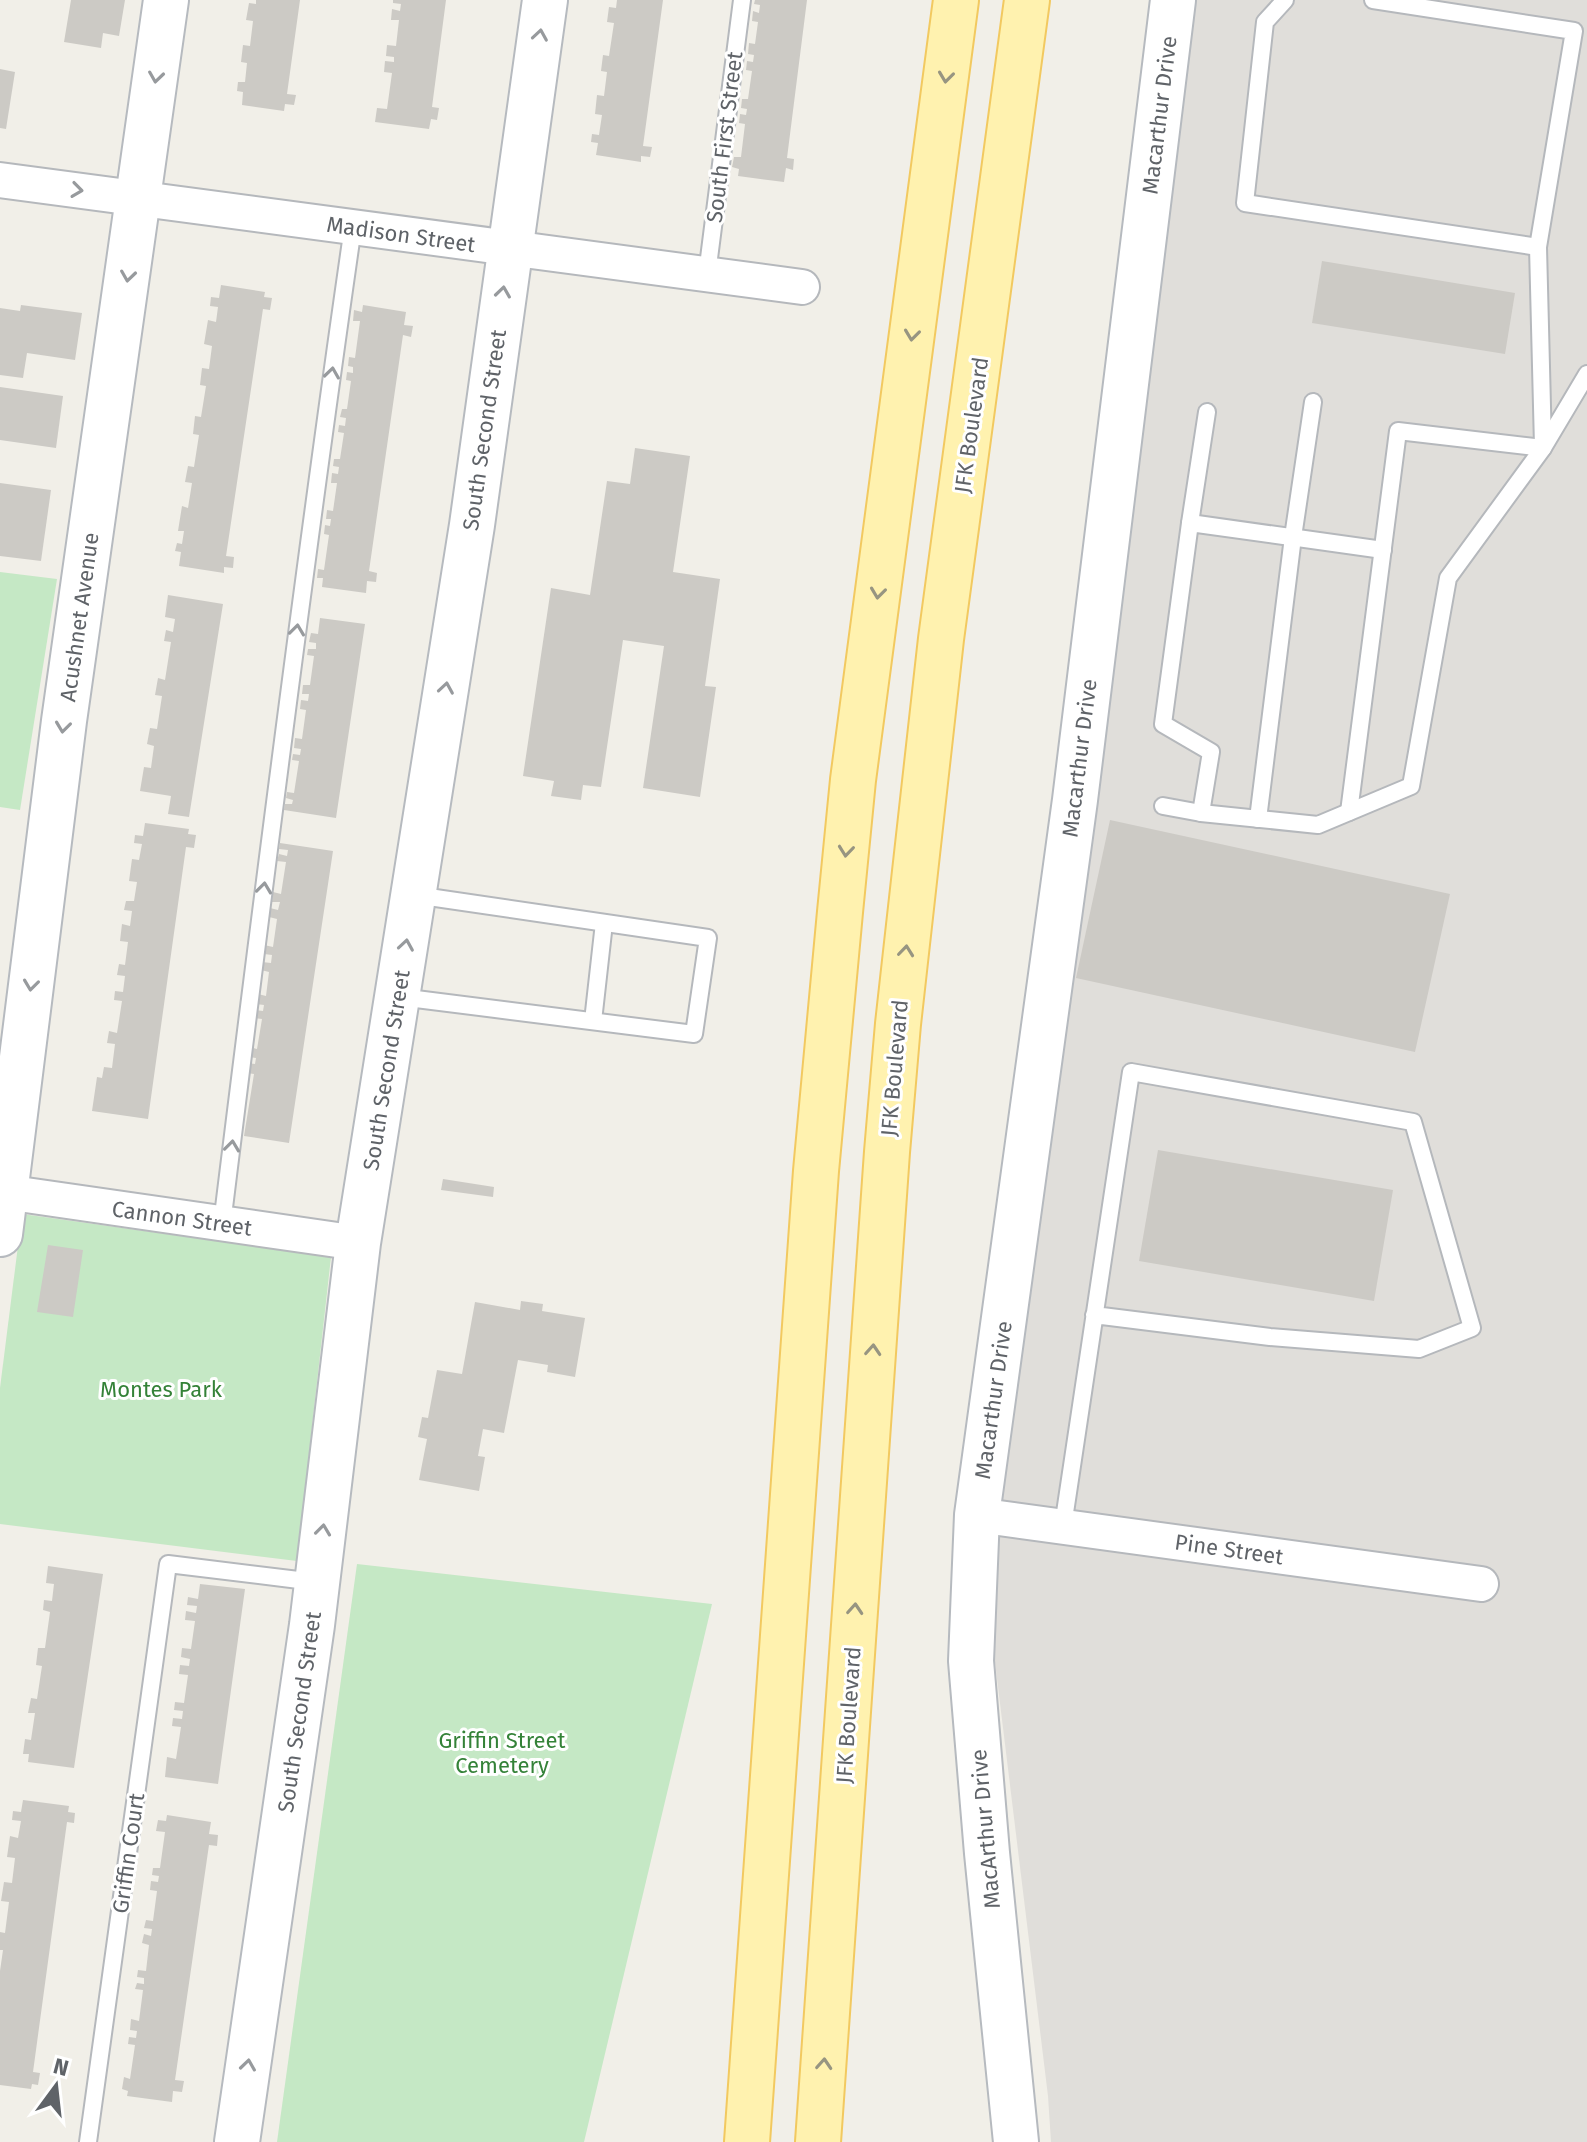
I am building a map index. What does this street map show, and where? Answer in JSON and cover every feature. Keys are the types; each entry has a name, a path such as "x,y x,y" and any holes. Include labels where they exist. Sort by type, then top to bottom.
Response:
{"main road":[{"path":"747,2142 813,1203 841,897 853,780 956,0"},
{"name":"JFK Boulevard","path":"818,2142 898,1024 941,639 1027,0"}],"street":[{"name":"Acushnet Avenue","path":"2,1213 64,721 166,0"},
{"name":"South Second Street","path":"237,2142 312,1625 358,1243 472,525 545,0"},
{"name":"Macarthur Drive","path":"977,1515 1075,800 1173,0"},
{"name":"Madison Street","path":"0,180 802,287"},
{"name":"Cannon Street","path":"2,1213 222,1224 358,1243"},
{"name":"Pine Street","path":"977,1515 1481,1584"},
{"name":"MacArthur Drive","path":"977,1515 971,1661 1016,2142"}],"lane":[{"name":"South First Street","path":"707,274 742,0"},
{"path":"1285,0 1265,22 1245,203 1538,247"},
{"path":"1373,0 1574,31 1538,247 1543,448"},
{"path":"222,1224 319,464 353,227"},
{"path":"1163,806 1318,825 1411,786 1448,578 1543,448 1587,374"},
{"path":"1258,819 1313,402"},
{"path":"1201,813 1211,752 1163,724 1207,412"},
{"path":"1349,812 1398,431 1543,448"},
{"path":"1190,523 1383,550"},
{"path":"397,997 694,1034 708,938 414,895"},
{"path":"593,1021 604,923"},
{"path":"1063,1526 1094,1315 1131,1072 1413,1122 1472,1328 1419,1349 1270,1337 1094,1315"},
{"name":"Griffin Court","path":"88,2142 168,1564 316,1582"}],"shaded area":[{"path":"1173,0 1587,0 1587,2142 1051,2142 1048,2096 977,1515"}],"green space":[{"path":"0,572 57,579 20,810 0,807"},
{"name":"Montes Park","path":"22,1214 331,1257 297,1561 0,1524 0,1388"},
{"name":"Griffin Street Cemetery","path":"357,1564 712,1604 584,2142 277,2142"}],"building":[{"path":"71,0 125,0 119,36 103,33 101,48 64,42"},
{"path":"256,0 300,0 287,94 296,95 294,105 285,104 284,111 242,105 243,92 237,91 238,82 245,82 247,63 241,62 243,45 250,46 253,21 246,20 249,3 256,4"},
{"path":"393,0 446,0 432,107 439,108 437,120 431,119 429,129 375,122 377,108 387,109 392,73 384,72 385,61 394,62 394,57 386,56 387,45 396,46 399,20 391,20 392,9 400,11 401,4 393,3"},
{"path":"617,0 663,0 643,146 652,147 650,157 641,156 641,162 596,155 598,143 591,142 592,134 599,135 602,115 595,114 597,95 604,96 607,72 601,71 603,55 609,56 614,23 607,22 609,7 616,8"},
{"path":"755,0 807,0 787,158 794,159 793,170 786,168 784,182 738,176 739,169 732,167 734,157 741,157 745,124 739,123 740,114 746,115 747,109 741,108 742,99 748,99 752,71 746,70 747,61 753,62 754,55 748,54 749,43 755,44 758,22 752,21 753,11 759,13 760,5 754,4"},
{"path":"0,69 15,72 6,129 0,128"},
{"path":"1322,261 1515,293 1505,354 1312,323"},
{"path":"221,285 265,292 264,297 272,298 270,310 263,309 226,556 234,557 233,568 224,567 224,573 179,566 181,552 175,551 177,543 182,544 184,531 178,531 182,506 188,508 192,483 185,482 188,466 194,467 199,435 193,434 195,416 201,417 206,386 200,385 202,368 209,369 212,346 204,344 208,320 216,322 218,307 210,306 211,297 219,298"},
{"path":"21,305 82,313 75,360 27,353 23,378 0,375 0,308 20,311"},
{"path":"363,305 406,312 404,325 413,326 411,337 403,335 369,571 377,573 376,582 367,581 366,593 322,587 323,578 317,578 318,569 324,570 329,535 324,534 325,525 330,526 331,519 326,519 327,510 333,511 337,483 331,483 332,473 338,474 339,467 333,466 334,459 340,459 344,433 338,432 339,425 345,426 346,418 340,417 342,409 347,409 351,381 346,380 347,372 353,373 353,367 348,366 349,357 355,358 360,321 353,321 354,310 362,312"},
{"path":"0,387 63,396 56,448 0,440"},
{"path":"635,448 690,456 673,572 720,579 705,686 716,687 700,797 643,788 664,646 623,640 601,787 583,785 581,800 551,796 554,781 523,776 551,588 590,595 607,481 630,484"},
{"path":"0,483 51,490 41,561 0,556"},
{"path":"168,595 223,604 189,817 168,814 171,796 140,791 144,767 151,768 154,746 147,744 150,728 157,729 162,696 155,695 158,678 165,680 171,642 164,641 166,630 173,632 175,619 165,617"},
{"path":"320,618 365,624 336,818 284,810 285,804 292,804 293,800 286,798 287,792 294,793 299,761 292,760 293,754 300,755 301,749 294,748 295,738 302,739 306,710 300,709 301,700 308,701 309,694 302,694 303,685 310,685 314,656 307,655 308,649 316,649 316,643 309,642 311,633 318,634"},
{"path":"1110,820 1450,894 1415,1052 1076,978"},
{"path":"145,823 189,829 188,834 196,835 194,848 186,847 148,1119 92,1111 97,1077 102,1078 104,1067 112,1068 115,1044 107,1043 109,1031 117,1033 122,1001 114,1000 115,991 123,992 125,976 117,975 119,964 125,965 128,942 120,941 122,924 130,926 132,911 124,910 126,901 134,901 137,882 129,881 132,859 139,860 142,844 134,843 135,835 143,836"},
{"path":"280,843 333,851 289,1143 244,1136 254,1074 247,1073 248,1063 255,1064 256,1058 249,1057 250,1047 257,1049 262,1019 254,1018 255,1010 263,1011 264,1005 256,1004 258,994 266,996 269,972 261,970 262,962 271,963 272,955 264,954 264,945 273,947 277,919 269,917 270,908 278,910 280,902 272,902 273,892 281,894 286,862 277,861 279,854 287,856 288,850 279,849"},
{"path":"1158,1150 1393,1190 1374,1301 1139,1261"},
{"path":"443,1179 494,1187 493,1197 441,1190"},
{"path":"48,1245 83,1250 73,1317 37,1312"},
{"path":"521,1301 543,1304 542,1311 585,1318 575,1377 547,1372 548,1365 518,1360 504,1433 483,1429 478,1456 485,1457 479,1491 419,1480 427,1439 418,1437 422,1417 428,1418 437,1370 462,1374 475,1302 520,1310"},
{"path":"48,1566 103,1574 74,1768 28,1762 29,1754 23,1754 25,1739 31,1740 35,1713 28,1713 31,1698 37,1699 42,1666 36,1665 38,1648 45,1648 50,1612 43,1610 44,1600 52,1601 54,1584 46,1583"},
{"path":"200,1584 245,1589 218,1784 165,1777 167,1757 176,1759 181,1727 172,1726 173,1718 182,1719 183,1711 174,1710 175,1702 184,1703 188,1675 179,1674 180,1665 189,1666 190,1659 181,1657 182,1648 191,1649 195,1621 185,1620 186,1611 196,1613 197,1606 187,1605 188,1597 198,1599"},
{"path":"23,1800 69,1806 68,1812 75,1813 74,1823 67,1822 33,2072 40,2073 38,2085 32,2084 31,2089 0,2085 0,1971 3,1950 0,1950 0,1932 5,1933 9,1902 1,1901 4,1882 12,1883 15,1858 7,1857 10,1836 18,1838 21,1821 12,1820 13,1811 21,1812"},
{"path":"167,1815 211,1822 209,1834 218,1835 217,1846 209,1845 175,2080 184,2081 182,2092 173,2091 172,2102 127,2096 128,2091 122,2089 124,2077 130,2079 135,2045 128,2044 129,2037 136,2038 137,2031 130,2030 131,2019 139,2021 143,1990 135,1989 137,1983 144,1984 144,1978 137,1977 138,1970 146,1971 149,1945 142,1943 144,1934 151,1936 152,1929 144,1928 146,1920 153,1921 157,1891 150,1890 151,1881 158,1882 159,1876 152,1875 153,1868 160,1868 165,1832 156,1831 158,1820 166,1821"}]}
